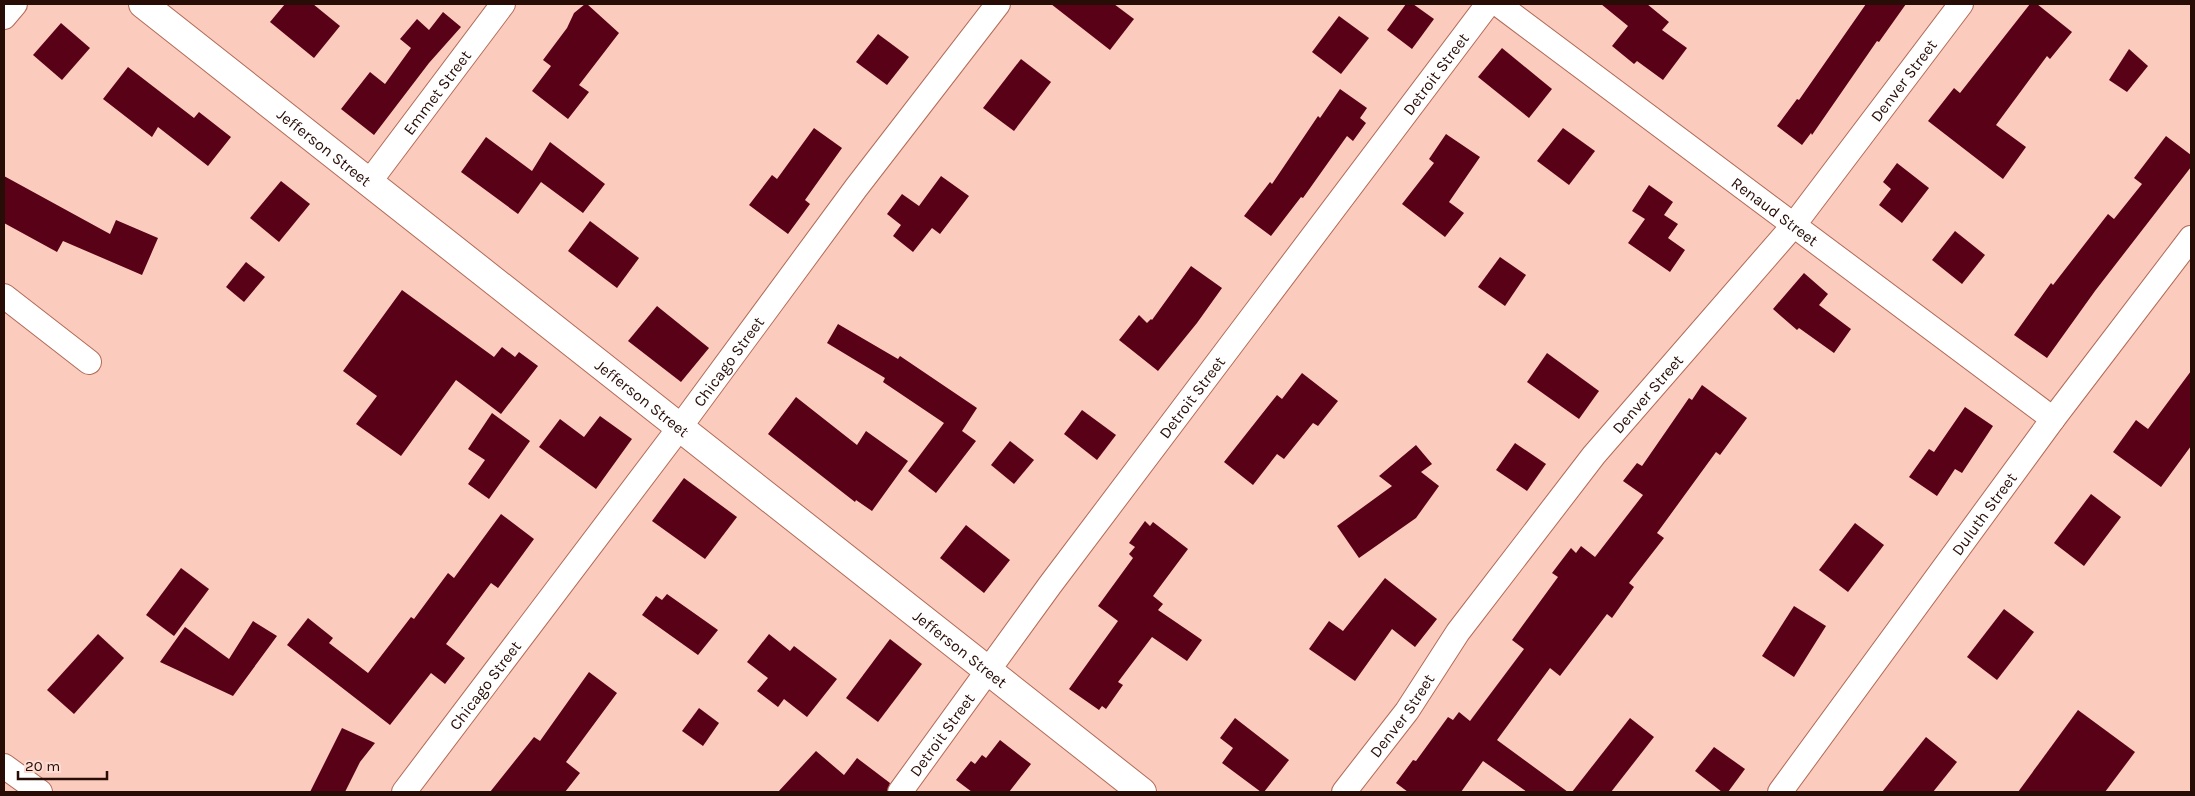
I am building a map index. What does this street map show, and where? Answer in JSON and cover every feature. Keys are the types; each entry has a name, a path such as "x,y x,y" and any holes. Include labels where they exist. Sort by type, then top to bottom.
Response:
{"street":[{"path":"4,17 14,4"},
{"name":"Jefferson Street","path":"143,4 370,181 1142,792"},
{"name":"Emmet Street","path":"370,181 503,4"},
{"name":"Chicago Street","path":"404,792 680,427 856,188 998,4"},
{"name":"Detroit Street","path":"900,792 1050,585 1488,4"},
{"name":"Renaud Street","path":"1498,4 1792,226 2053,419"},
{"name":"Denver Street","path":"1344,792 1407,711 1458,632 1594,455 1792,226 1961,4"},
{"name":"Duluth Street","path":"1780,792 2053,419 2191,238"},
{"path":"4,296 89,362"},
{"path":"4,766 40,792"}],"building":[{"path":"285,4 313,4 340,26 314,58 270,22"},
{"path":"585,4 619,33 579,85 589,92 568,119 532,91 551,66 543,60 567,28 574,13"},
{"path":"1051,4 1114,4 1134,19 1110,50"},
{"path":"1406,4 1413,4 1434,19 1412,49 1387,30"},
{"path":"1601,4 1647,4 1669,22 1662,30 1687,48 1663,80 1637,61 1634,64 1612,46 1628,26"},
{"path":"1866,4 1906,4 1879,42 1877,41 1812,135 1811,133 1802,145 1777,126 1797,99 1799,100"},
{"path":"2030,4 2037,4 2072,32 2050,59 2047,56 1996,125 2026,147 2003,179 1928,121 1954,88 1960,93"},
{"path":"443,12 461,27 429,63 374,135 341,109 370,72 385,84 411,48 400,39 417,19 429,30"},
{"path":"1339,16 1369,38 1341,74 1312,52"},
{"path":"61,23 90,48 62,80 33,55"},
{"path":"878,34 909,57 887,85 856,62"},
{"path":"1502,48 1552,89 1529,118 1478,77"},
{"path":"2129,49 2148,66 2127,92 2109,80"},
{"path":"1021,59 1051,82 1014,131 983,108"},
{"path":"128,67 194,118 199,112 231,137 208,166 158,127 152,137 103,99"},
{"path":"1340,89 1367,108 1360,118 1366,123 1353,141 1347,136 1303,198 1301,197 1271,236 1244,216 1270,182 1272,184 1318,116 1320,118"},
{"path":"814,128 842,148 805,200 810,204 788,234 749,205 772,175 777,179"},
{"path":"1563,128 1595,151 1569,185 1537,161"},
{"path":"1446,134 1480,157 1449,202 1464,213 1445,237 1402,204 1434,163 1429,159"},
{"path":"2166,136 2191,155 2191,167 2095,291 2047,358 2014,335 2051,283 2053,285 2108,214 2114,219 2142,184 2134,178"},
{"path":"486,137 532,171 550,142 605,184 583,213 541,182 518,214 461,172"},
{"path":"1897,163 1929,188 1902,223 1879,205 1891,189 1883,182"},
{"path":"4,176 110,234 116,220 158,238 142,275 63,241 57,252 4,223"},
{"path":"941,176 969,196 940,234 932,228 913,252 893,236 901,225 887,214 902,194 919,206"},
{"path":"281,181 310,204 279,242 250,218"},
{"path":"1649,185 1673,202 1664,215 1678,224 1668,238 1685,250 1670,272 1628,243 1645,219 1632,211"},
{"path":"590,221 639,258 617,288 568,251"},
{"path":"1955,231 1985,255 1962,284 1932,260"},
{"path":"1500,257 1526,275 1505,306 1478,287"},
{"path":"246,262 265,277 244,302 226,287"},
{"path":"1191,266 1222,288 1197,323 1158,371 1119,340 1139,315 1147,323 1152,320"},
{"path":"1804,273 1828,294 1819,305 1851,329 1834,353 1799,328 1797,330 1773,309"},
{"path":"402,290 494,357 502,347 515,357 519,352 538,366 501,414 456,380 401,456 356,424 377,396 343,371"},
{"path":"657,306 709,348 681,382 628,341"},
{"path":"838,324 898,359 900,356 977,408 962,431 976,441 936,493 908,471 944,423 883,382 885,378 827,343"},
{"path":"1547,353 1599,391 1579,419 1527,382"},
{"path":"2191,371 2191,446 2161,487 2113,452 2136,420 2148,429"},
{"path":"1302,373 1338,401 1318,426 1313,423 1284,459 1277,454 1253,485 1224,462 1277,395 1282,399"},
{"path":"1702,385 1747,418 1720,455 1716,452 1657,533 1664,538 1629,583 1634,587 1612,618 1607,614 1560,676 1550,668 1497,740 1568,792 1527,792 1483,761 1461,792 1408,792 1396,783 1413,760 1416,761 1448,717 1453,720 1459,712 1470,721 1524,649 1512,640 1558,577 1552,573 1571,548 1576,553 1581,546 1595,557 1643,495 1623,481 1637,463 1642,466 1689,398 1692,400"},
{"path":"796,397 857,445 866,431 908,461 872,511 856,500 855,502 768,434"},
{"path":"1965,407 1993,426 1962,473 1955,469 1937,496 1909,477 1929,449 1934,452"},
{"path":"1082,410 1116,435 1097,460 1064,434"},
{"path":"492,413 530,441 489,499 468,484 485,460 468,449"},
{"path":"600,416 632,439 596,489 539,447 560,419 584,437"},
{"path":"1010,441 1034,460 1014,484 991,465"},
{"path":"1515,443 1546,464 1527,491 1496,470"},
{"path":"1416,445 1432,464 1421,472 1439,486 1416,518 1359,558 1337,526 1392,486 1379,476"},
{"path":"684,478 737,517 705,559 652,521"},
{"path":"2091,494 2121,517 2084,566 2054,543"},
{"path":"501,514 534,539 498,588 491,583 446,644 465,658 445,684 431,673 390,725 287,645 308,618 333,638 329,643 368,673 411,617 414,619 448,573 454,578"},
{"path":"1145,521 1150,526 1153,522 1188,549 1153,596 1163,604 1158,610 1202,640 1187,661 1152,637 1118,682 1123,685 1106,709 1102,706 1099,710 1069,689 1118,621 1098,606 1133,558 1129,554 1135,547 1129,543"},
{"path":"1855,523 1884,545 1848,592 1819,570"},
{"path":"966,525 1010,560 984,593 940,558"},
{"path":"181,568 209,589 174,636 146,615"},
{"path":"1385,578 1437,619 1415,647 1392,629 1355,681 1309,649 1329,621 1343,631"},
{"path":"667,594 718,630 698,655 642,615 656,596 662,600"},
{"path":"1794,606 1826,626 1794,677 1762,656"},
{"path":"2004,609 2034,632 1997,680 1967,657"},
{"path":"253,621 277,636 233,696 160,662 185,627 229,659"},
{"path":"98,634 124,658 74,714 47,690"},
{"path":"769,634 790,651 794,646 837,679 807,717 784,699 778,707 757,691 768,678 747,662"},
{"path":"890,639 922,664 878,722 846,698"},
{"path":"589,672 617,693 566,762 580,773 565,792 490,792 534,737 540,741"},
{"path":"699,708 719,723 703,746 682,731"},
{"path":"2078,710 2135,752 2105,792 2018,792"},
{"path":"1235,718 1289,760 1264,792 1261,792 1222,763 1233,748 1220,738"},
{"path":"1630,718 1654,737 1611,792 1572,792"},
{"path":"342,728 375,743 360,762 345,792 310,792"},
{"path":"1926,737 1957,762 1933,792 1882,792"},
{"path":"1000,740 1031,764 1009,792 972,792 956,780 971,761 975,764 982,755 986,758"},
{"path":"1714,747 1745,769 1728,792 1722,792 1695,771"},
{"path":"816,751 844,775 857,758 890,783 887,792 778,792"}]}
